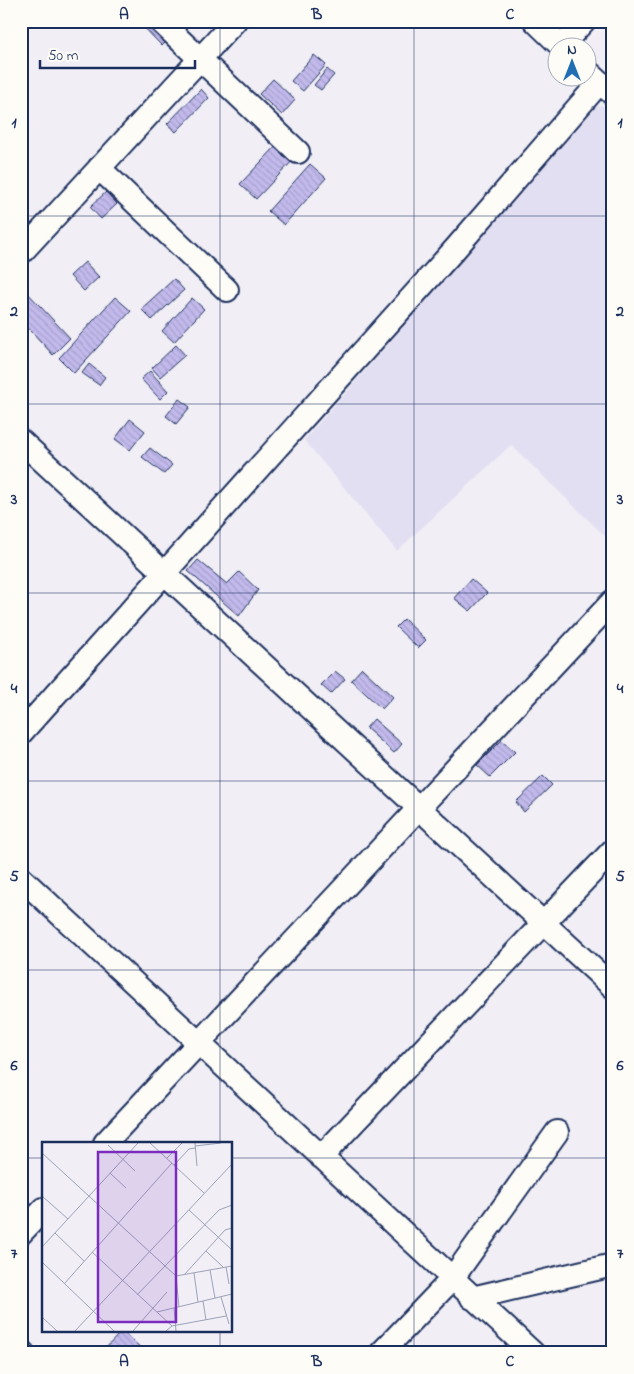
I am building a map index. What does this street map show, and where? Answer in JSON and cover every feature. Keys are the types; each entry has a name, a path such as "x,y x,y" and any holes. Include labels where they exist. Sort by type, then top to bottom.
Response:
{"street":[{"path":"160,21 298,152"},
{"path":"21,253 235,21"},
{"path":"535,21 553,38"},
{"path":"570,38 584,21"},
{"path":"21,733 455,249 600,82"},
{"path":"100,168 227,290"},
{"path":"21,441 613,987"},
{"path":"106,1142 613,601"},
{"path":"321,1157 613,850"},
{"path":"21,878 533,1353"},
{"path":"381,1353 452,1279 557,1132"},
{"path":"21,1233 42,1210"},
{"path":"472,1298 613,1265"}],"shaded area":[{"path":"613,104 613,544 511,445 397,551 304,440 597,106"}],"building":[{"path":"138,21 155,21 171,36 162,46"},
{"path":"314,55 326,65 303,91 291,81"},
{"path":"327,69 334,75 321,90 314,85"},
{"path":"273,79 295,100 282,115 259,94"},
{"path":"201,89 209,98 176,132 167,124"},
{"path":"283,139 299,154 256,199 240,184"},
{"path":"310,164 326,178 284,225 268,211"},
{"path":"106,192 117,204 101,219 90,207"},
{"path":"85,262 99,277 84,291 70,276"},
{"path":"174,279 184,290 152,320 141,309"},
{"path":"24,289 70,338 53,355 21,320 21,291"},
{"path":"115,297 131,311 74,373 59,358"},
{"path":"192,298 204,309 174,342 162,331"},
{"path":"176,345 185,355 160,377 152,368"},
{"path":"89,364 105,377 99,385 82,373"},
{"path":"150,371 168,391 160,399 141,379"},
{"path":"179,399 190,407 176,424 166,416"},
{"path":"130,419 145,431 130,450 115,439"},
{"path":"150,448 172,465 164,474 142,457"},
{"path":"198,560 227,584 239,572 258,590 239,616 188,571"},
{"path":"471,579 487,593 470,611 454,598"},
{"path":"404,619 426,640 418,648 396,627"},
{"path":"362,668 393,697 382,709 351,680"},
{"path":"335,671 345,679 331,694 321,685"},
{"path":"374,719 402,744 394,753 366,728"},
{"path":"502,740 515,752 490,777 477,765"},
{"path":"543,776 552,785 524,812 516,802"},
{"path":"121,1332 142,1349 138,1353 101,1353"}]}
